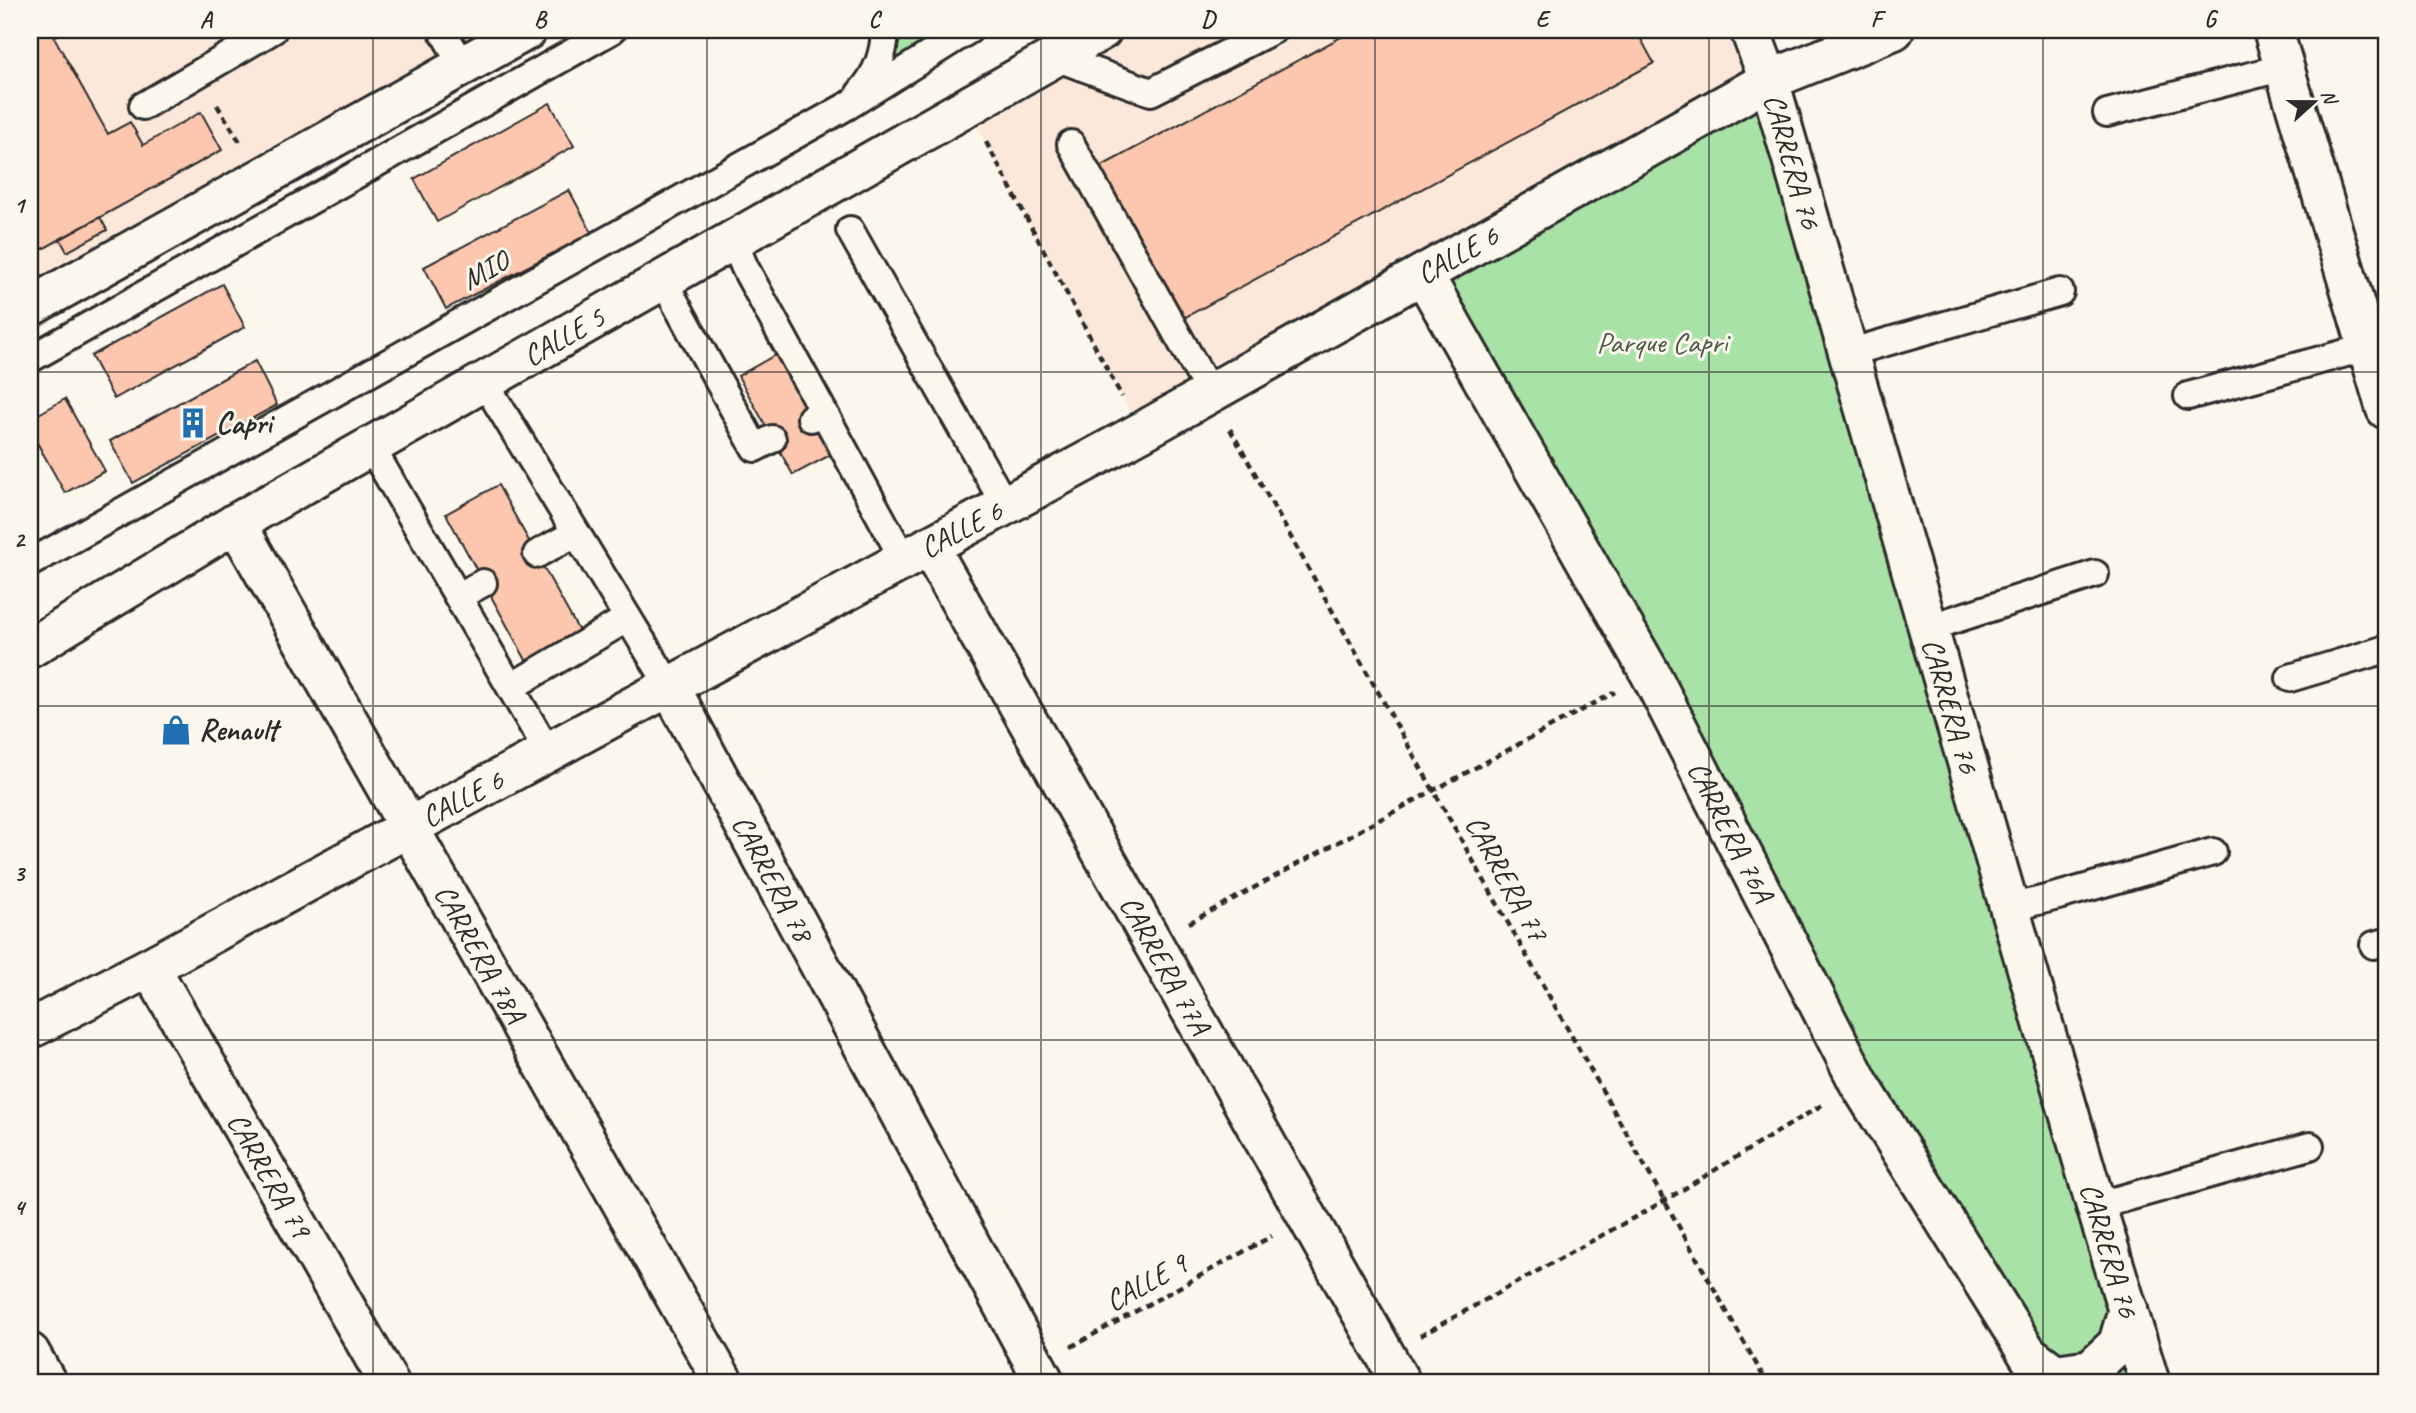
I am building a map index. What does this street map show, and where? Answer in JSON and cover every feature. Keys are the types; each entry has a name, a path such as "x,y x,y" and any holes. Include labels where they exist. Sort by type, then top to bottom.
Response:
{"street":[{"path":"30,307 527,30"},
{"name":"CALLE 5","path":"30,648 236,523 1102,30"},
{"name":"CARRERA 76","path":"1750,30 1769,80 2096,1206 2150,1383"},
{"name":"CALLE 6","path":"30,1029 150,967 1140,432 1769,80 1894,30"},
{"path":"2273,30 2386,409"},
{"name":"CARRERA 76A","path":"1423,274 1650,673 1859,1083 2037,1369"},
{"name":"CARRERA 78A","path":"236,523 724,1383"},
{"name":"CARRERA 77A","path":"916,553 1151,943 1393,1370"},
{"name":"CARRERA 78","path":"670,687 1041,1375"},
{"name":"CARRERA 79","path":"150,967 389,1383"},
{"path":"2037,1369 2054,1374 2091,1368 2118,1344 2128,1309"},
{"path":"30,1353 47,1383"}],"lane":[{"path":"143,106 272,30"},
{"path":"442,30 463,66"},
{"path":"30,359 612,30"},
{"path":"849,105 871,80 884,50 884,30"},
{"name":"MIO","path":"30,562 849,105 969,30"},
{"path":"1055,57 1151,92 1273,30"},
{"path":"2107,113 2284,67"},
{"path":"1071,144 1210,393"},
{"path":"850,230 1005,505"},
{"path":"733,240 817,414 916,553"},
{"path":"663,281 755,448 772,439"},
{"path":"1848,353 2060,292"},
{"path":"2188,396 2368,347"},
{"name":"CARRERA 78","path":"485,383 670,687"},
{"path":"371,447 548,752"},
{"path":"537,554 576,533"},
{"path":"1928,628 2095,574"},
{"path":"459,597 484,583"},
{"path":"511,687 628,618"},
{"path":"2291,678 2386,649"},
{"path":"2009,908 2213,852"},
{"path":"2096,1206 2310,1146"}],"path":[{"path":"198,74 242,146"},
{"path":"967,108 1140,432"},
{"name":"CARRERA 77","path":"1210,393 1767,1383"},
{"path":"30,458 42,452"},
{"path":"1151,943 1650,673"},
{"path":"1393,1370 1859,1083"},
{"name":"CALLE 9","path":"1041,1375 1307,1217"}],"shaded area":[{"path":"30,30 527,30 30,307"},
{"path":"1102,30 1750,30 1769,80 1141,432 967,108"}],"green space":[{"path":"885,30 969,30 871,80"},
{"name":"Parque Capri","path":"1769,80 2150,1383 2046,1383 1423,274"}],"building":[{"path":"30,30 66,30 54,37 108,134 130,122 143,145 201,112 222,150 30,256"},
{"path":"1354,30 1636,30 1654,63 1182,319 1100,167"},
{"path":"550,103 574,146 437,222 414,179"},
{"path":"569,190 592,233 446,309 424,267"},
{"path":"100,217 107,230 67,252 60,239"},
{"name":"Capri","path":"222,284 245,327 114,399 91,356"},
{"path":"777,354 832,454 793,475 738,376"},
{"name":"Capri","path":"255,361 277,405 133,483 110,441"},
{"path":"65,399 105,471 65,493 30,430 30,419"},
{"path":"498,485 580,633 527,662 446,514"}],"place":[{"name":"Capri","path":"193,423"},
{"name":"Renault","path":"176,730"}]}
